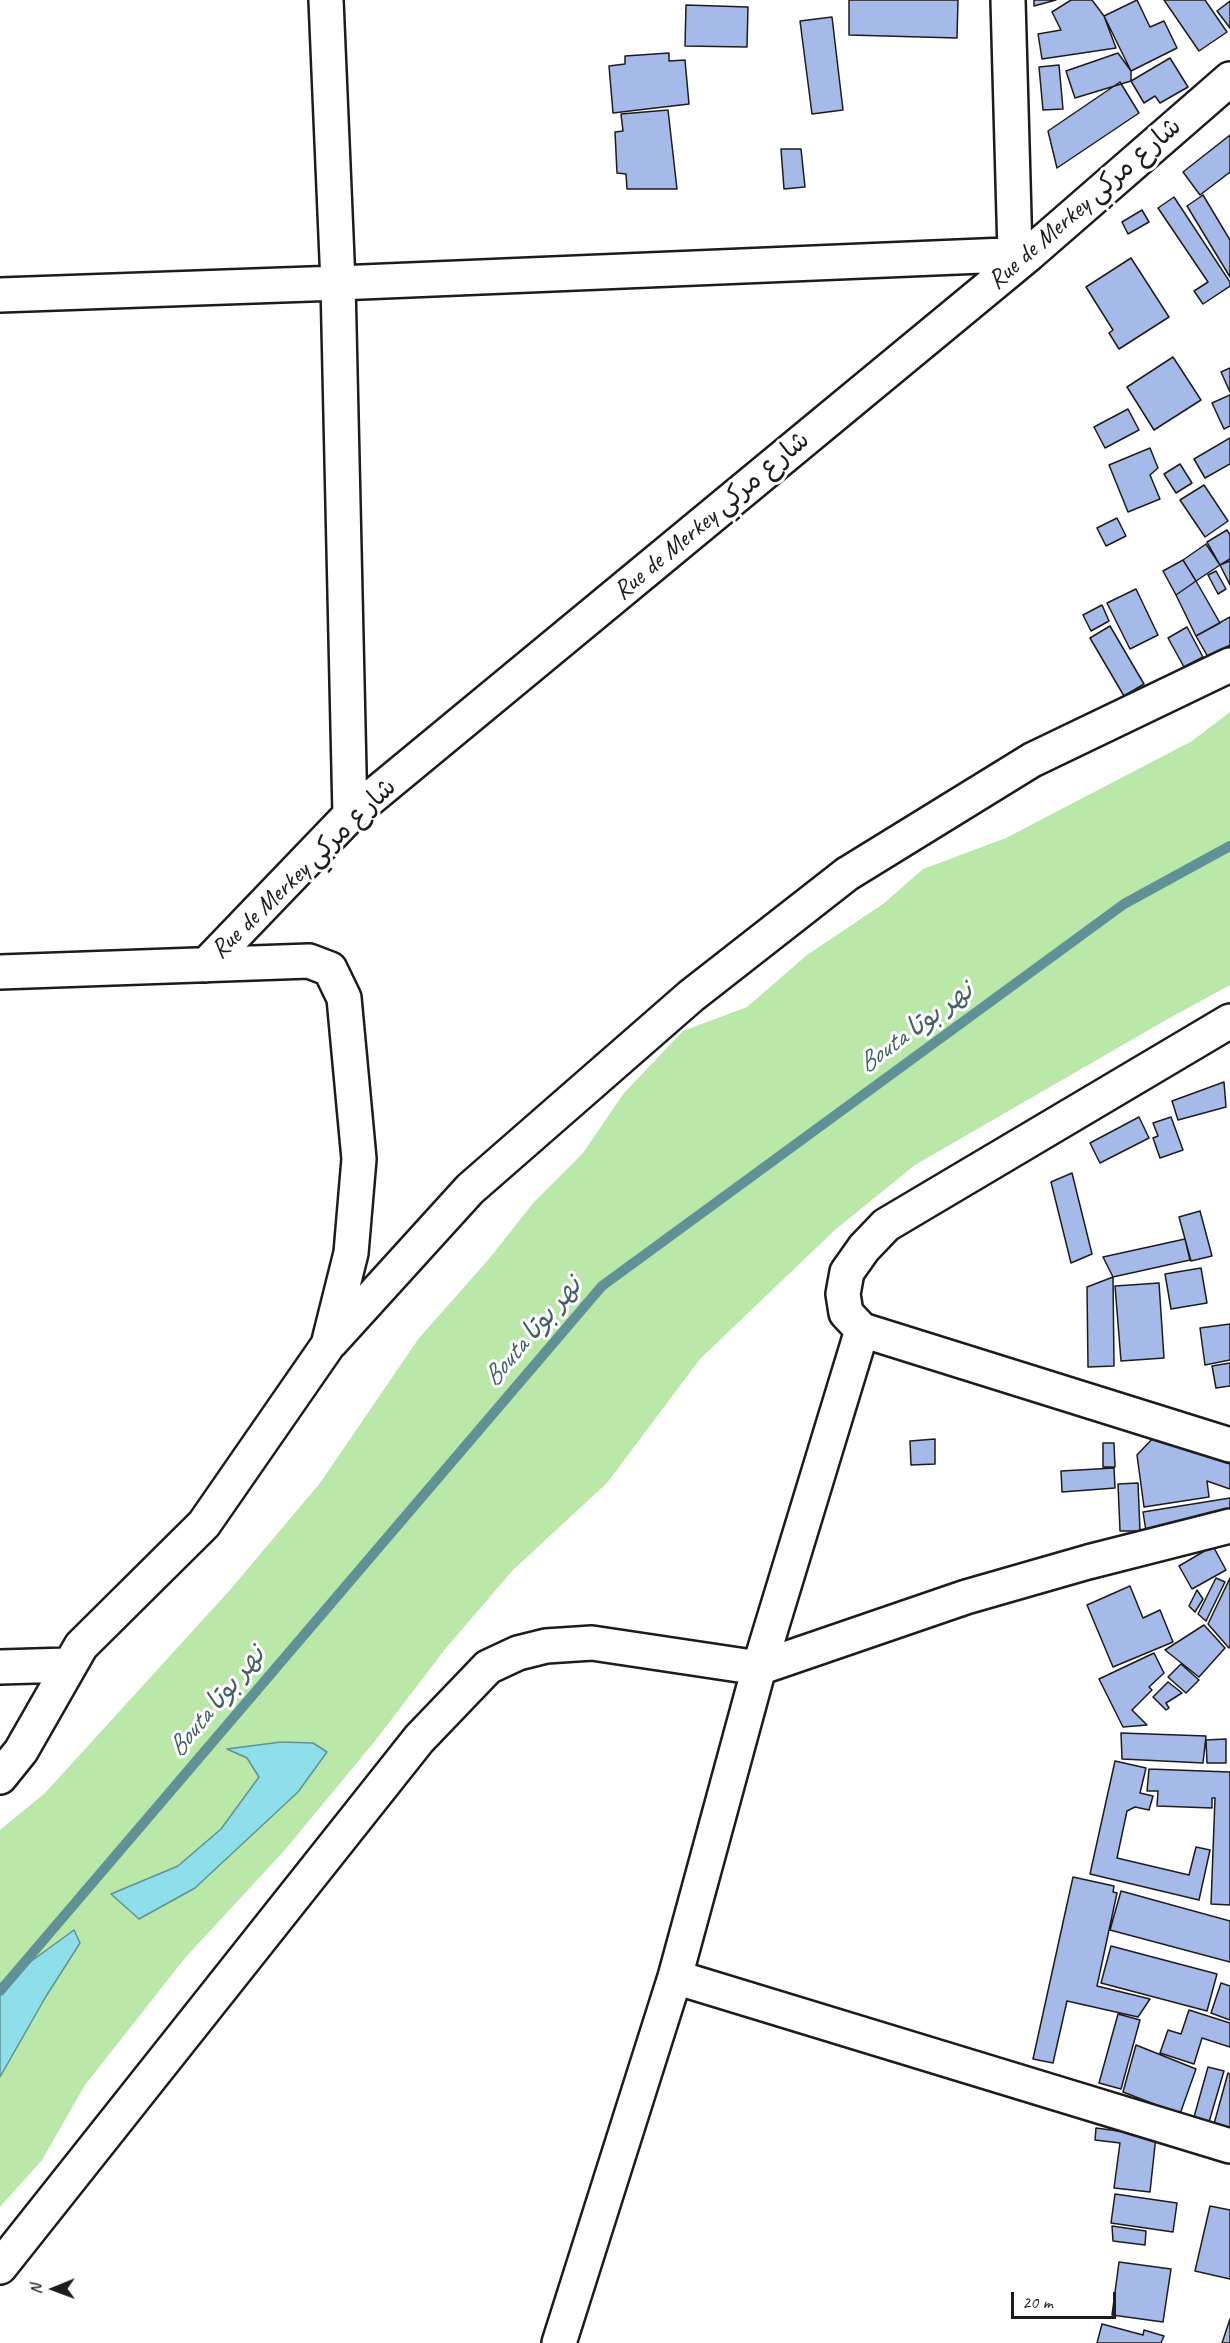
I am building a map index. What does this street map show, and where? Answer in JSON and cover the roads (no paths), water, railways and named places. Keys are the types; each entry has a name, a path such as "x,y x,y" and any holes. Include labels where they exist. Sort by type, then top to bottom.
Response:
{"street":[{"path":"326,0 338,283 350,815"},
{"path":"0,295 1022,254 1008,0"},
{"name":"Rue de Merkey شارع مركي","path":"206,965 350,815 1230,79"},
{"path":"0,1777 21,1751 68,1665 81,1646 204,1524 328,1345 470,1189 691,996 848,873 1032,760 1230,665"},
{"path":"0,972 309,961 330,969 344,998 359,1159 351,1253 328,1345"},
{"path":"1230,1021 886,1225 864,1248 848,1272 843,1294 846,1313 862,1330 1230,1445"},
{"path":"560,2343 675,1977 759,1668 862,1330"},
{"path":"0,2267 419,1739 488,1667 518,1653 546,1646 592,1643 759,1668 966,1597 1088,1562 1230,1526"},
{"path":"0,1667 68,1665"},
{"path":"675,1977 1230,2146"}],"water":[{"path":"281,1742 313,1743 327,1752 298,1792 195,1888 139,1919 111,1894 178,1866 221,1829 259,1777 247,1758 227,1749"},
{"path":"74,1930 80,1943 45,1998 0,2077 0,1984"}],"waterway":[{"name":"Bouta نهر بوتا","path":"0,1991 602,1286 1124,904 1230,846"}]}
